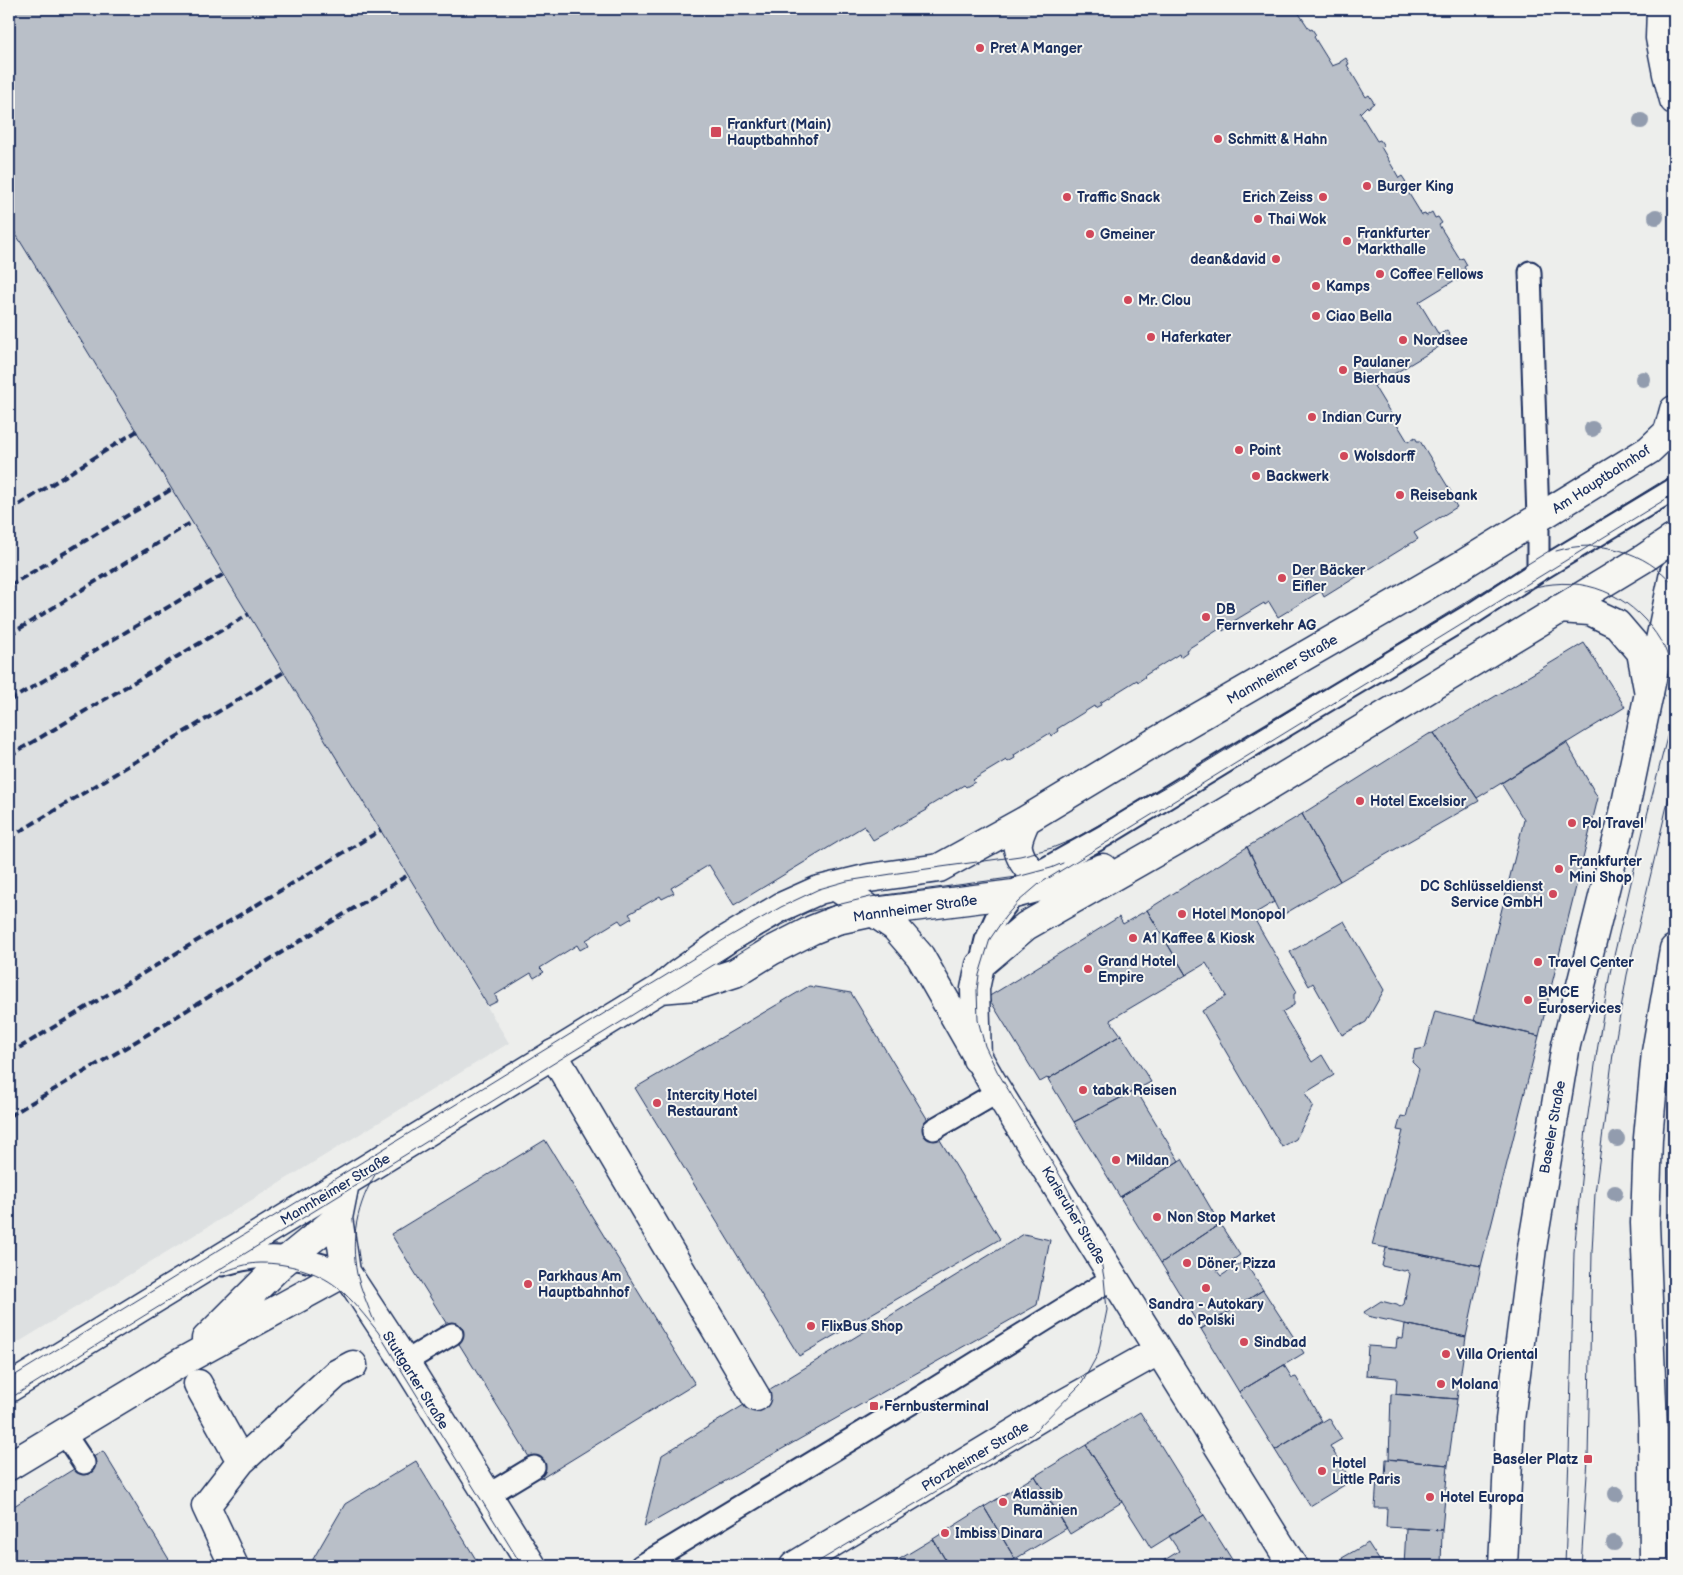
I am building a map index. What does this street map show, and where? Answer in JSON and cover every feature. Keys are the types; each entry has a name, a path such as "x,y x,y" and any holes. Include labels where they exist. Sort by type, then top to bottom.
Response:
{"street":[{"path":"1663,9 1674,31"},
{"path":"1663,9 1660,38 1674,100"},
{"name":"Am Hauptbahnhof","path":"1538,519 1649,450 1668,432 1674,410"},
{"name":"Mannheimer Straße","path":"9,1388 660,989 726,940 781,907 819,890 835,886 869,878 939,868 1026,820 1165,736 1462,565 1538,519"},
{"name":"Mannheimer Straße","path":"980,965 1026,926 1212,820 1674,538"},
{"name":"Baseler Straße","path":"1503,1566 1510,1420 1533,1241 1566,1045 1624,813 1674,573"},
{"name":"Baseler Straße","path":"1559,609 1590,611 1617,624 1641,652 1650,695"},
{"path":"1026,820 1017,844 1020,856 1026,867 1037,874 1063,881"},
{"name":"Mannheimer Straße","path":"660,989 694,986 735,973 771,951 812,930 837,920 874,912 1014,894 1063,881 1146,852 1212,820"},
{"name":"Karlsruher Straße","path":"835,886 896,927 920,956 998,1092 1293,1566"},
{"path":"1668,1566 1654,1554 1653,1429 1645,1223 1648,1138 1656,1052 1674,949"},
{"path":"978,1059 976,989 980,965"},
{"path":"554,1054 756,1397"},
{"name":"Stuttgarter Straße","path":"345,1183 338,1218 346,1272 405,1362 532,1566"},
{"name":"Mannheimer Straße","path":"185,1360 290,1257 338,1218"},
{"name":"Mannheimer Straße","path":"9,1466 185,1360 346,1272"},
{"name":"Pforzheimer Straße","path":"794,1566 1047,1413 1158,1351"},
{"path":"234,1566 206,1506 241,1461 336,1374 353,1365"},
{"path":"241,1461 205,1396 248,1430 288,1418"}],"lane":[{"path":"1530,272 1538,572"},
{"path":"980,965 986,940 996,918 1014,894 1037,874 1104,836 1469,616 1674,489"},
{"path":"934,1129 998,1092"},
{"path":"200,1272 246,1258 272,1256 290,1257 318,1263 346,1272"},
{"path":"641,1566 913,1402 1113,1278"},
{"path":"405,1362 452,1334"},
{"path":"64,1433 84,1463"},
{"path":"488,1495 534,1467"}],"shaded area":[{"path":"9,223 237,594 509,1043 9,1348"}],"building":[{"path":"9,9 1296,9 1310,30 1312,29 1316,35 1314,37 1332,66 1346,58 1349,64 1347,65 1366,97 1369,95 1374,103 1368,108 1367,106 1360,113 1377,141 1380,140 1384,146 1381,147 1399,178 1402,176 1406,182 1403,184 1422,215 1425,214 1426,216 1432,212 1435,218 1438,217 1442,223 1439,225 1460,259 1463,258 1467,265 1464,267 1467,272 1462,275 1463,277 1419,302 1439,335 1447,330 1452,339 1374,386 1408,442 1415,437 1417,441 1420,441 1456,500 1454,502 1457,507 1414,533 1418,539 1324,597 1321,591 1278,617 1269,602 1265,605 1264,603 1229,624 1230,626 1223,631 1221,628 1186,650 1187,652 1180,657 1179,654 1144,676 1138,682 1137,680 1100,703 1101,705 1095,708 1094,706 1057,729 1058,731 1051,736 1050,733 1014,755 1015,758 1008,762 1006,760 973,780 975,782 966,787 964,785 926,808 927,810 873,840 864,826 734,905 709,865 671,888 674,893 662,899 660,896 629,914 632,918 622,924 619,920 586,940 589,945 580,950 577,945 540,968 544,972 534,978 531,973 495,995 498,1001 488,1006 9,223"},
{"path":"1584,643 1625,707 1477,798 1434,733"},
{"path":"1434,733 1479,801 1340,881 1302,814 1429,734"},
{"path":"1566,742 1598,798 1539,1036 1474,1021 1524,820 1501,783"},
{"path":"1302,814 1340,881 1281,916 1247,847"},
{"path":"1247,847 1274,902 1252,915 1297,992 1294,994 1294,1005 1282,1012 1312,1062 1322,1055 1334,1075 1305,1093 1313,1106 1296,1139 1282,1147 1202,1011 1226,996 1206,963 1186,975 1147,910"},
{"path":"1147,910 1186,975 1110,1020 1121,1035 1040,1082 988,997 1119,917 1123,924"},
{"path":"1344,921 1384,990 1366,1022 1342,1035 1313,983 1309,986 1290,952"},
{"path":"809,986 851,993 1000,1239 799,1356 635,1088"},
{"path":"1435,1011 1539,1036 1481,1266 1372,1245 1403,1131 1397,1130 1401,1116 1406,1117 1419,1069 1412,1062 1415,1050 1425,1048"},
{"path":"1121,1035 1151,1082 1074,1122 1048,1079"},
{"path":"1674,1075 1674,1369 1670,1283 1670,1164"},
{"path":"1136,1090 1179,1161 1120,1197 1074,1122"},
{"name":"Parkhaus Am Hauptbahnhof","path":"545,1140 695,1384 542,1478 391,1234"},
{"path":"1182,1159 1220,1224 1161,1263 1120,1197"},
{"path":"1220,1224 1240,1255 1217,1271 1221,1276 1244,1261 1263,1290 1201,1329 1161,1263"},
{"path":"1024,1234 1050,1240 1037,1305 644,1527 662,1455"},
{"path":"1386,1248 1481,1266 1466,1337 1367,1316 1364,1312 1381,1301 1400,1307 1404,1304 1410,1274 1407,1270 1382,1266"},
{"path":"1263,1290 1304,1353 1239,1392 1201,1329"},
{"path":"1405,1324 1466,1337 1457,1399 1396,1394 1397,1378 1366,1375 1368,1346 1396,1348 1397,1338 1403,1339"},
{"path":"1284,1365 1292,1378 1296,1377 1322,1421 1275,1450 1239,1392"},
{"path":"1391,1394 1457,1399 1448,1465 1389,1459"},
{"path":"1140,1412 1204,1515 1151,1548 1086,1445"},
{"path":"1329,1418 1342,1439 1330,1446 1351,1481 1310,1506 1275,1450"},
{"path":"1086,1445 1122,1502 1070,1534 1035,1476"},
{"path":"103,1451 173,1566 9,1566 9,1509"},
{"path":"1386,1459 1448,1465 1442,1530 1386,1527 1387,1508 1375,1508 1377,1478 1385,1479"},
{"path":"416,1461 480,1566 309,1566 345,1504"},
{"path":"1035,1476 1067,1528 1015,1559 984,1507"},
{"path":"984,1507 1015,1559 1004,1566 949,1566 933,1539"},
{"path":"1204,1515 1236,1566 1155,1566 1179,1551 1169,1536"},
{"path":"1406,1528 1442,1530 1441,1566 1404,1566"},
{"path":"933,1539 949,1566 888,1566"},
{"path":"1368,1543 1383,1566 1347,1566 1342,1558"}],"tram line":[{"path":"9,1379 725,939 781,907 819,889 847,881 1020,856 1052,848 1072,840 1172,783 1674,474"},
{"path":"811,1566 1032,1434 1082,1383 1098,1354 1107,1310 1099,1250 1064,1182 997,1071 985,1046 978,1020 977,990 979,975 990,939 1005,917 1018,902 1039,884 1674,494"},
{"path":"1556,551 1588,546 1620,550 1650,564 1663,573 1674,585"},
{"path":"1523,591 1553,584 1588,586 1619,598 1633,608 1656,634 1668,657 1673,682 1672,717"},
{"path":"1565,1566 1574,1252 1586,1129 1610,973 1643,831 1674,710"},
{"path":"1581,1566 1588,1459 1595,1193 1613,1054 1627,975 1674,776"},
{"path":"9,1399 762,935 808,912 870,897 1017,877 1063,863"},
{"path":"374,1321 357,1274 354,1248 360,1209 369,1185 376,1173"},
{"path":"221,1273 256,1263 291,1266 320,1276 348,1297 378,1332 522,1566"}],"railway":[{"path":"9,511 137,431"},
{"path":"9,586 172,489"},
{"path":"9,635 192,522"},
{"path":"9,701 224,574"},
{"path":"9,756 249,614"},
{"path":"9,838 284,672"},
{"path":"9,1054 381,830"},
{"path":"9,1116 135,1042 408,875"}],"place":[{"name":"Pret A Manger","path":"980,48"},
{"name":"Frankfurt (Main) Hauptbahnhof","path":"716,132"},
{"name":"Schmitt & Hahn","path":"1218,139"},
{"name":"Burger King","path":"1367,186"},
{"name":"Traffic Snack","path":"1067,197"},
{"name":"Erich Zeiss","path":"1323,197"},
{"name":"Thai Wok","path":"1258,219"},
{"name":"Gmeiner","path":"1090,234"},
{"name":"Frankfurter Markthalle","path":"1347,241"},
{"name":"dean&david","path":"1276,259"},
{"name":"Coffee Fellows","path":"1380,274"},
{"name":"Kamps","path":"1316,286"},
{"name":"Mr. Clou","path":"1128,300"},
{"name":"Ciao Bella","path":"1316,316"},
{"name":"Haferkater","path":"1151,337"},
{"name":"Nordsee","path":"1403,340"},
{"name":"Paulaner Bierhaus","path":"1343,370"},
{"name":"Indian Curry","path":"1312,417"},
{"name":"Point","path":"1239,450"},
{"name":"Wolsdorff","path":"1344,456"},
{"name":"Backwerk","path":"1256,476"},
{"name":"Reisebank","path":"1400,495"},
{"name":"Der Bäcker Eifler","path":"1282,578"},
{"name":"DB Fernverkehr AG","path":"1206,617"},
{"name":"Hotel Excelsior","path":"1360,801"},
{"name":"Pol Travel","path":"1572,823"},
{"name":"Frankfurter Mini Shop","path":"1559,869"},
{"name":"DC Schlüsseldienst Service GmbH","path":"1553,894"},
{"name":"Hotel Monopol","path":"1182,914"},
{"name":"A1 Kaffee & Kiosk","path":"1133,938"},
{"name":"Travel Center","path":"1538,962"},
{"name":"Grand Hotel Empire","path":"1088,969"},
{"name":"BMCE Euroservices","path":"1528,1000"},
{"name":"tabak Reisen","path":"1083,1090"},
{"name":"Intercity Hotel Restaurant","path":"657,1103"},
{"name":"Mildan","path":"1116,1160"},
{"name":"Non Stop Market","path":"1157,1217"},
{"name":"Döner, Pizza","path":"1187,1263"},
{"name":"Parkhaus Am Hauptbahnhof","path":"528,1284"},
{"name":"Sandra - Autokary do Polski","path":"1206,1288"},
{"name":"FlixBus Shop","path":"811,1326"},
{"name":"Sindbad","path":"1244,1342"},
{"name":"Villa Oriental","path":"1446,1354"},
{"name":"Molana","path":"1441,1384"},
{"name":"Fernbusterminal","path":"874,1406"},
{"name":"Baseler Platz","path":"1588,1459"},
{"name":"Hotel Little Paris","path":"1322,1471"},
{"name":"Hotel Europa","path":"1430,1497"},
{"name":"Atlassib Rumänien","path":"1003,1502"},
{"name":"Imbiss Dinara","path":"945,1533"}]}
